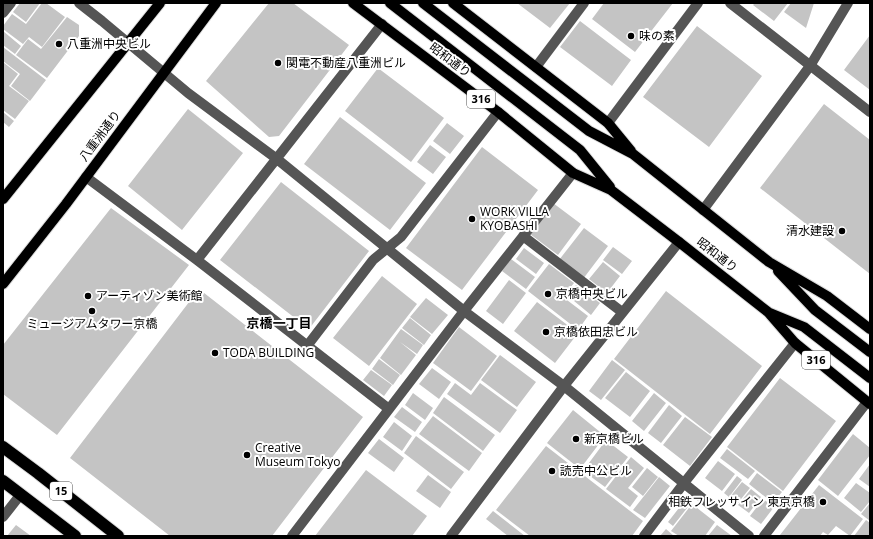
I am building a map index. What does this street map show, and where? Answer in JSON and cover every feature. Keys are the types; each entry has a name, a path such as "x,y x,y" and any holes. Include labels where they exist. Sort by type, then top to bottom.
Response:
{"highway":[{"name":"15","path":"3,447 118,536"},
{"name":"15","path":"3,481 75,536"}],"main road":[{"path":"3,199 160,3"},
{"name":"八重洲通り","path":"3,284 86,177 216,3"},
{"name":"昭和通り","path":"353,3 498,112 573,173 611,190 679,242 768,312 795,343 869,403"},
{"name":"昭和通り","path":"390,3 580,150 611,190"},
{"path":"423,3 589,131 633,154 769,262 827,296 870,329"},
{"path":"453,3 608,123 633,154"},
{"path":"769,262 815,310 870,352"},
{"name":"昭和通り","path":"768,312 804,327 870,378"}],"street":[{"path":"3,13 11,3"},
{"path":"79,3 188,93 276,159 464,311 564,386 749,536"},
{"path":"536,67 584,3"},
{"path":"608,123 698,3"},
{"path":"730,3 870,112"},
{"path":"703,210 810,66 848,3"},
{"path":"197,260 382,24"},
{"path":"307,346 372,260 401,237 498,112"},
{"path":"292,536 464,311 573,173"},
{"path":"86,177 197,260 389,410"},
{"path":"523,236 622,312"},
{"path":"451,536 564,386 679,242"},
{"path":"644,536 795,343"},
{"path":"764,536 869,403"},
{"path":"3,517 21,494"}],"building":[{"path":"20,3 40,3 26,22 13,12"},
{"path":"42,3 46,3 65,17 42,47 29,37 23,44 3,29 3,26 12,14 26,24"},
{"name":"関電不動産八重洲ビル","path":"269,3 293,3 349,45 279,136 269,137 206,81"},
{"path":"517,3 570,3 550,28"},
{"name":"味の素","path":"604,3 673,3 635,52 592,19"},
{"path":"755,3 788,3 774,21 753,5"},
{"path":"791,3 814,3 806,28 784,12"},
{"name":"八重洲中央ビル","path":"67,17 79,25 79,36 47,78 16,55 28,39 41,49"},
{"path":"580,21 631,60 612,86 560,47"},
{"path":"697,26 762,76 709,147 643,97"},
{"path":"3,31 21,46 15,54 3,45"},
{"path":"870,35 870,90 844,70"},
{"path":"3,47 46,80 30,101 11,86 20,74 3,61"},
{"path":"3,62 18,74 9,86 29,101 15,119 3,110"},
{"path":"378,68 444,118 411,162 345,111"},
{"name":"清水建設","path":"824,104 870,140 870,274 760,188"},
{"path":"188,109 243,153 182,230 128,186"},
{"path":"3,112 14,121 9,127 3,122"},
{"path":"340,117 426,183 390,230 304,164"},
{"path":"447,123 464,136 450,154 433,141"},
{"path":"430,145 446,157 433,174 417,162"},
{"name":"WORK VILLA KYOBASHI","path":"482,147 538,190 462,290 406,248"},
{"path":"281,182 369,251 309,329 220,260"},
{"path":"553,203 581,224 558,255 530,234"},
{"name":"ミュージアムタワー京橋","path":"111,208 189,265 57,435 3,394 3,345"},
{"path":"584,228 608,246 583,279 559,260"},
{"path":"613,247 632,261 622,274 603,260"},
{"path":"524,248 544,263 536,274 516,259"},
{"path":"511,259 535,277 526,289 502,271"},
{"path":"603,262 620,276 607,293 589,279"},
{"name":"京橋中央ビル","path":"549,264 574,283 563,297 588,316 578,330 528,291"},
{"path":"382,276 417,304 369,366 333,338"},
{"path":"509,280 526,293 503,324 486,311"},
{"path":"576,285 600,303 591,315 568,296"},
{"name":"TODA BUILDING","path":"199,289 363,417 272,536 170,536 70,458"},
{"path":"666,291 762,366 710,434 614,359"},
{"path":"426,298 448,315 432,334 410,317"},
{"name":"京橋依田忠ビル","path":"537,302 578,333 555,363 514,331"},
{"path":"410,318 431,335 424,345 402,328"},
{"path":"459,327 497,356 471,391 433,363"},
{"path":"401,329 423,345 417,354 400,342 416,355 401,375 380,358"},
{"path":"500,355 536,382 517,407 481,380"},
{"path":"379,359 400,375 393,385 372,369"},
{"path":"612,360 625,370 601,400 589,391"},
{"path":"432,368 451,382 439,399 419,384"},
{"path":"371,370 392,385 384,396 363,380"},
{"path":"626,372 650,391 630,417 605,398"},
{"path":"780,378 836,421 783,491 727,447"},
{"path":"455,383 471,395 480,383 517,410 500,433 447,394"},
{"path":"413,393 433,408 425,420 405,405"},
{"path":"654,393 666,403 644,431 632,421"},
{"path":"444,397 495,435 483,451 433,413"},
{"path":"669,405 682,416 661,443 648,433"},
{"path":"402,407 422,422 415,432 394,417"},
{"name":"新京橋ビル","path":"573,410 605,436 580,469 547,443"},
{"path":"433,416 482,453 469,471 419,434"},
{"path":"685,417 712,437 690,466 663,445"},
{"path":"394,422 412,436 402,451 383,437"},
{"path":"853,434 870,448 870,455 838,496 818,480"},
{"path":"416,436 464,472 451,489 404,453"},
{"path":"379,439 404,458 394,472 368,453"},
{"path":"606,440 628,457 605,487 583,471"},
{"name":"読売中公ビル","path":"546,446 643,521 632,536 530,536 496,510"},
{"path":"727,449 755,471 748,479 720,458"},
{"path":"631,457 644,468 628,488 638,496 630,507 606,489"},
{"path":"718,461 735,474 722,491 705,478"},
{"path":"870,464 870,487 859,479"},
{"path":"647,468 658,477 643,496 632,487"},
{"path":"366,470 427,516 412,536 315,536"},
{"path":"757,473 782,492 773,503 749,484"},
{"path":"428,475 451,492 440,508 416,491"},
{"path":"737,476 742,480 729,497 724,493"},
{"path":"659,477 670,486 645,518 633,510"},
{"path":"742,482 750,488 737,504 729,498"},
{"path":"856,483 870,493 870,501 861,512 844,498"},
{"name":"相鉄フレッサイン 東京京橋","path":"819,485 863,519 850,536 836,526 828,535 823,532 820,536 781,536 780,535"},
{"path":"751,489 761,497 749,513 738,505"},
{"path":"686,499 691,503 673,526 668,522"},
{"path":"763,499 774,507 761,524 750,516"},
{"path":"870,503 870,521 861,514"},
{"path":"692,504 715,522 705,536 679,536 671,531"},
{"path":"493,511 525,536 508,536 486,519"},
{"path":"866,520 870,523 870,536 854,536"},
{"path":"16,525 31,536 7,536"},
{"path":"717,525 732,536 708,536"},
{"path":"666,529 674,536 660,536"}],"place":[{"name":"味の素","path":"631,36"},
{"name":"八重洲中央ビル","path":"59,44"},
{"name":"関電不動産八重洲ビル","path":"278,63"},
{"name":"WORK VILLA KYOBASHI","path":"472,219"},
{"name":"清水建設","path":"842,231"},
{"name":"京橋中央ビル","path":"548,294"},
{"name":"アーティゾン美術館","path":"88,296"},
{"name":"ミュージアムタワー京橋","path":"92,311"},
{"name":"京橋依田忠ビル","path":"546,332"},
{"name":"TODA BUILDING","path":"215,353"},
{"name":"新京橋ビル","path":"576,439"},
{"name":"Creative Museum Tokyo","path":"247,455"},
{"name":"読売中公ビル","path":"552,471"},
{"name":"相鉄フレッサイン 東京京橋","path":"823,502"}],"district":[{"name":"京橋一丁目","path":"279,323"}]}
